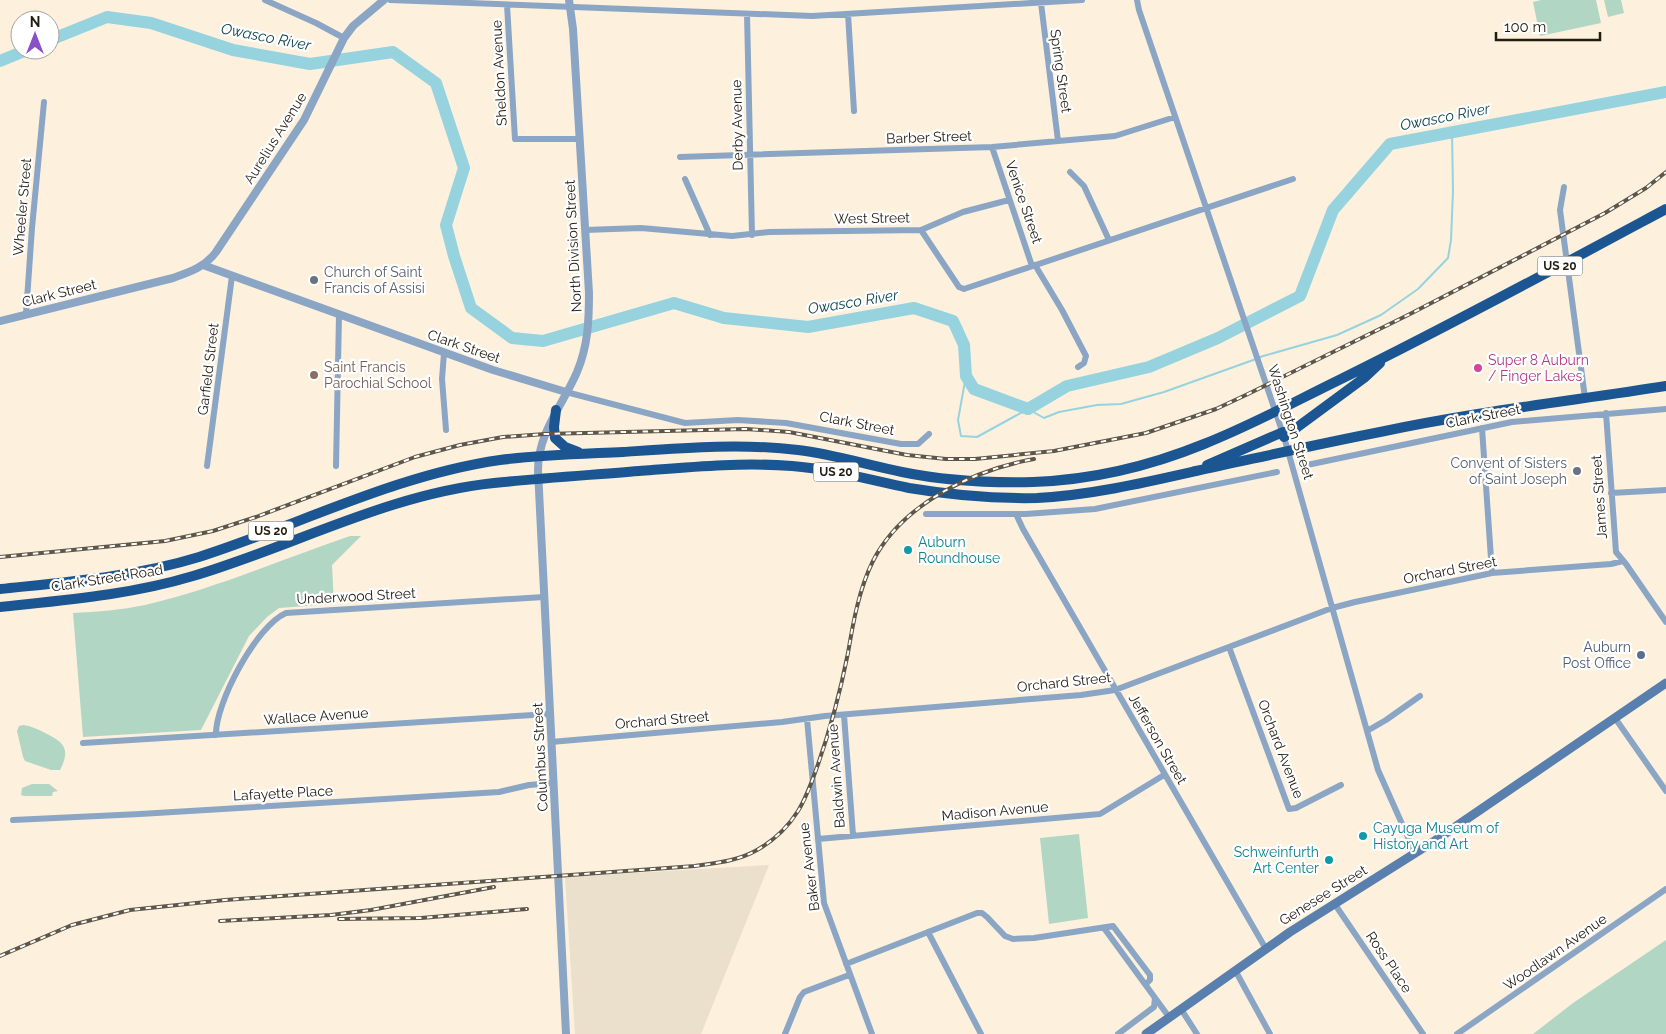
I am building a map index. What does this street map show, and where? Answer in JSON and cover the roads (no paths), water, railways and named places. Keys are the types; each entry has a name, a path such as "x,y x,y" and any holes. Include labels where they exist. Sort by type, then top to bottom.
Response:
{"highway":[{"name":"US 20","path":"0,589 117,576 172,565 432,474 494,461 538,456 695,447 766,447 826,455 928,477 980,482 1044,481 1106,473 1157,461 1202,445 1275,411 1386,357 1666,209"},
{"path":"1196,471 1283,434 1364,378 1386,357"},
{"name":"US 20","path":"538,480 709,466 768,464 837,472 944,493 985,497 1036,498 1097,492 1132,486 1383,431 1666,386"},
{"path":"1649,389 1666,392"},
{"path":"556,410 554,434 558,443 569,449 592,454"},
{"name":"Clark Street Road","path":"0,607 104,596 168,583 215,569 401,501 444,491 494,483 538,480"}],"main road":[{"name":"Genesee Street","path":"1146,1034 1235,970 1334,903 1415,853 1666,683"}],"street":[{"path":"264,0 316,23 342,41"},
{"name":"Aurelius Avenue","path":"202,266 216,252 304,120 342,41 353,26 384,0"},
{"path":"390,0 507,5 570,4 812,16 1082,0"},
{"name":"Washington Street","path":"1137,0 1289,452 1378,770 1415,853"},
{"name":"Spring Street","path":"1040,3 1058,142"},
{"name":"North Division Street","path":"538,480 538,456 543,438 580,365 589,330 589,293 570,4"},
{"name":"Sheldon Avenue","path":"507,5 515,139 579,139"},
{"name":"Derby Avenue","path":"747,14 752,234"},
{"path":"848,14 854,112"},
{"name":"Wheeler Street","path":"26,314 44,102"},
{"name":"Barber Street","path":"680,157 992,147 1058,142 1115,136 1175,117"},
{"name":"Venice Street","path":"992,147 1009,200 1034,265 1062,310 1086,356 1084,363 1078,367"},
{"path":"1070,172 1084,186 1109,240"},
{"path":"685,179 710,235"},
{"name":"West Street","path":"585,230 640,228 732,236 769,232 922,230 958,287 964,289 1293,179"},
{"path":"1564,187 1560,210 1585,398"},
{"path":"922,230 963,212 1009,200"},
{"name":"Clark Street","path":"0,321 173,278 202,266 495,371 566,392 685,423 738,420 786,423 830,430 893,444 912,445 920,443 929,434"},
{"name":"Garfield Street","path":"207,466 232,276"},
{"path":"336,466 338,315"},
{"path":"444,353 442,379 446,430"},
{"name":"Clark Street","path":"1307,465 1512,422 1666,409"},
{"name":"James Street","path":"1606,413 1616,552 1666,622"},
{"path":"1482,428 1492,573"},
{"path":"926,514 1016,514 1095,509 1276,472"},
{"name":"Columbus Street","path":"538,480 566,1034"},
{"path":"1611,493 1666,490"},
{"name":"Jefferson Street","path":"1016,514 1115,690 1266,949"},
{"name":"Orchard Street","path":"551,742 1115,690 1332,608 1492,573 1611,564 1623,561"},
{"name":"Underwood Street","path":"216,735 220,711 250,648 265,628 286,613 544,597"},
{"name":"Orchard Avenue","path":"1229,647 1289,809 1296,808 1341,785"},
{"path":"1367,730 1386,720 1420,696"},
{"name":"Wallace Avenue","path":"83,743 550,714"},
{"name":"Baldwin Avenue","path":"844,715 853,835"},
{"path":"1616,718 1666,791"},
{"name":"Baker Avenue","path":"807,719 824,903 872,1034"},
{"name":"Madison Avenue","path":"818,839 1100,814 1164,774"},
{"name":"Lafayette Place","path":"13,820 500,792 525,785 553,783"},
{"name":"Woodlawn Avenue","path":"1457,1034 1666,889"},
{"name":"Ross Place","path":"1334,903 1423,1034"},
{"path":"846,964 976,913 987,917 1005,936 1013,939 1034,938 1104,928 1169,1017"},
{"path":"928,932 981,1034"},
{"path":"1235,970 1270,1034"},
{"path":"785,1034 804,992 849,974"},
{"path":"1118,1034 1154,1007 1156,1003 1155,998"},
{"path":"1180,1009 1197,1034"}],"waterway":[{"name":"Owasco River","path":"60,36 107,17 151,23 233,50 310,64 393,52 436,83 464,168 446,225 454,256 471,308 512,338 543,341 674,303 724,318 808,327 914,308 953,321 964,345 966,376 974,389 1028,409 1067,386 1149,367 1218,338 1300,296 1333,210 1390,144 1666,92"},
{"name":"Owasco River","path":"0,61 10,57"},
{"path":"1260,357 1337,335 1381,315 1418,289 1448,258 1451,240 1453,191 1452,132"},
{"path":"966,376 958,420 961,436 977,437 1028,409 1044,418 1059,412 1097,405 1121,404 1164,392 1256,359"}],"railway":[{"path":"0,557 165,541 213,531 256,517 415,457 460,445 503,437 545,434 746,429 789,432 907,455 946,459 975,459 1054,451 1146,433 1216,409 1410,314 1605,213 1646,188 1666,172"},
{"path":"0,956 72,925 130,910 225,900 695,866 727,861 750,854 769,842 785,828 798,811 808,791 834,712 860,595 873,561 886,541 902,523 941,493 987,472 1034,459"},
{"path":"220,921 331,915 371,910 494,887"},
{"path":"339,919 421,918 527,909"}],"place":[{"name":"Church of Saint Francis of Assisi","path":"314,280"},
{"name":"Super 8 Auburn / Finger Lakes","path":"1478,368"},
{"name":"Saint Francis Parochial School","path":"314,375"},
{"name":"Convent of Sisters of Saint Joseph","path":"1577,471"},
{"name":"Auburn Roundhouse","path":"908,550"},
{"name":"Auburn Post Office","path":"1641,655"},
{"name":"Cayuga Museum of History and Art","path":"1363,836"},
{"name":"Schweinfurth Art Center","path":"1329,860"}]}
